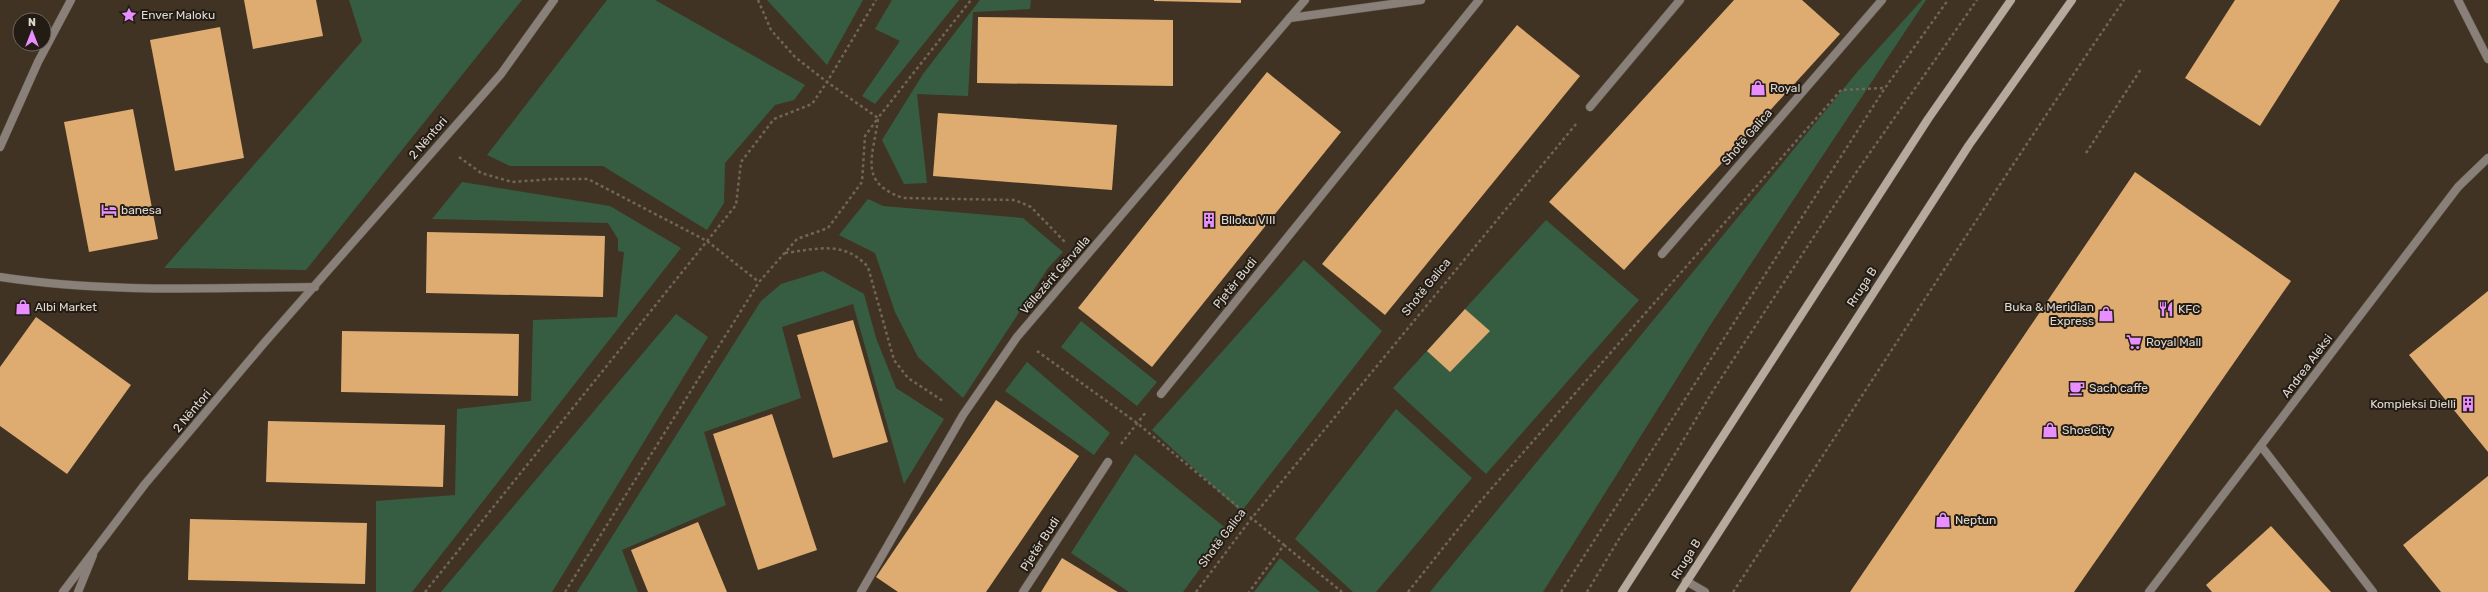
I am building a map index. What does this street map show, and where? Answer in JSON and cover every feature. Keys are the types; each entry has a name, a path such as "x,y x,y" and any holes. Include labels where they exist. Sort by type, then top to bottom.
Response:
{"main road":[{"path":"1622,592 1928,119 2011,0"},
{"name":"Rruga B","path":"1680,592 1969,145 2072,0"}],"street":[{"path":"0,147 38,62 71,0"},
{"name":"2 Nëntori","path":"63,592 145,484 440,142 501,74 554,0"},
{"name":"Vëllezërit Gërvalla","path":"861,592 963,415 1017,337 1083,262 1305,0"},
{"path":"1290,18 1421,0"},
{"name":"Pjetër Budi","path":"1161,394 1479,0"},
{"path":"1590,107 1680,0"},
{"name":"Shotë Galica","path":"1662,254 1882,0"},
{"path":"2458,0 2488,59"},
{"name":"Andrea Aleksi","path":"2153,590 2458,187 2488,158"},
{"path":"0,277 34,282 123,288 315,287"},
{"path":"2261,446 2373,592"},
{"name":"Pjetër Budi","path":"1023,592 1108,462"},
{"name":"2 Nëntori","path":"78,592 93,554"},
{"path":"1686,581 1705,592"}],"path":[{"path":"758,0 771,30 795,57 878,118"},
{"path":"425,592 736,205 741,162 774,119 812,104 827,82 876,0"},
{"path":"565,592 759,282 797,239 828,228 862,182 865,136 971,0"},
{"path":"1561,592 1885,88 1948,0"},
{"path":"1587,592 1622,534 1657,484 1714,389 1847,187 1977,0"},
{"path":"1733,592 1822,459 2009,168 2124,0"},
{"path":"2086,153 2141,69"},
{"path":"1408,592 1478,504 1841,90 1885,88"},
{"name":"Shotë Galica","path":"1196,592 1251,519 1590,107"},
{"path":"878,118 871,168 874,181 886,192 903,198 1015,200 1032,207 1083,262"},
{"path":"440,142 481,173 512,182 553,179 588,179 707,241 759,282"},
{"path":"785,253 835,247 858,256 868,267 894,360 908,378 963,415"},
{"path":"1017,337 1137,424 1251,519 1342,592"},
{"path":"1108,462 1161,394"},
{"path":"1249,592 1284,545"}],"green space":[{"path":"349,0 522,0 306,270 164,268 362,41"},
{"path":"607,0 655,0 805,85 794,100 775,105 725,163 724,203 707,230 603,166 510,166 487,155"},
{"path":"767,0 863,0 827,65"},
{"path":"892,0 959,0 875,104 862,96 900,41 875,29"},
{"path":"980,0 1031,0 1030,9 973,12 968,96 917,94 927,183 904,184 882,140 923,74"},
{"path":"1922,0 1926,0 1711,324 1543,592 1430,592 1858,71"},
{"path":"462,182 610,206 681,248 412,592 376,592 376,501 455,495 457,409 531,401 533,320 617,317 624,252 618,251 618,239 608,223 432,219"},
{"path":"868,199 883,206 1023,218 1063,252 1048,268 963,398 918,357 895,312 875,253 839,235"},
{"path":"1546,220 1639,300 1486,474 1393,388"},
{"path":"1304,260 1382,331 1241,512 1152,430"},
{"path":"823,271 864,294 876,338 896,388 944,419 904,484 853,304 782,327 801,398 704,432 726,505 622,550 638,592 577,592 761,301 781,284"},
{"path":"676,314 708,337 552,592 441,592"},
{"path":"1081,321 1157,382 1137,406 1061,347"},
{"path":"1027,362 1110,433 1094,455 1005,391"},
{"path":"1396,409 1472,478 1376,592 1353,592 1295,539"},
{"path":"1135,454 1228,530 1183,592 1129,592 1071,553"},
{"path":"1280,558 1320,592 1254,592"}],"building":[{"path":"244,0 316,0 323,36 253,49"},
{"path":"1241,0 1241,3 1154,1"},
{"path":"1734,0 1802,0 1840,34 1624,270 1549,202"},
{"path":"2235,0 2340,0 2260,126 2185,78"},
{"path":"978,17 1173,20 1173,86 977,83"},
{"path":"1517,25 1580,76 1385,315 1322,264"},
{"path":"220,27 244,158 175,171 150,40"},
{"name":"Blloku VIII","path":"1267,72 1341,132 1152,367 1078,308"},
{"path":"133,109 158,239 89,252 64,122"},
{"path":"938,113 1117,125 1112,190 933,176"},
{"name":"Royal Mall","path":"2135,172 2291,281 2074,592 1850,592"},
{"path":"427,232 605,236 603,297 426,293"},
{"name":"Kompleksi Dielli","path":"2488,291 2488,452 2409,355"},
{"path":"1465,309 1490,331 1450,372 1427,351"},
{"path":"36,317 131,385 67,474 0,426 0,367"},
{"path":"853,320 888,442 833,458 797,335"},
{"path":"342,331 519,334 518,396 341,392"},
{"path":"996,400 1079,456 986,592 898,592 876,577"},
{"path":"772,414 817,550 758,570 713,434"},
{"path":"268,421 445,425 443,487 266,482"},
{"path":"2488,476 2488,592 2441,592 2403,545"},
{"path":"190,519 367,523 365,584 188,580"},
{"path":"698,522 727,592 648,592 631,550"},
{"path":"2271,526 2331,592 2212,592 2206,585"},
{"path":"1062,558 1118,592 1041,592"}],"place":[{"name":"Enver Maloku","path":"129,15"},
{"name":"Royal","path":"1758,88"},
{"name":"banesa","path":"109,210"},
{"name":"Blloku VIII","path":"1209,220"},
{"name":"Albi Market","path":"23,307"},
{"name":"KFC","path":"2166,309"},
{"name":"Buka & Meridian Express","path":"2106,314"},
{"name":"Royal Mall","path":"2134,342"},
{"name":"Sach caffe","path":"2077,388"},
{"name":"Kompleksi Dielli","path":"2468,404"},
{"name":"ShoeCity","path":"2050,430"},
{"name":"Neptun","path":"1943,520"}]}
